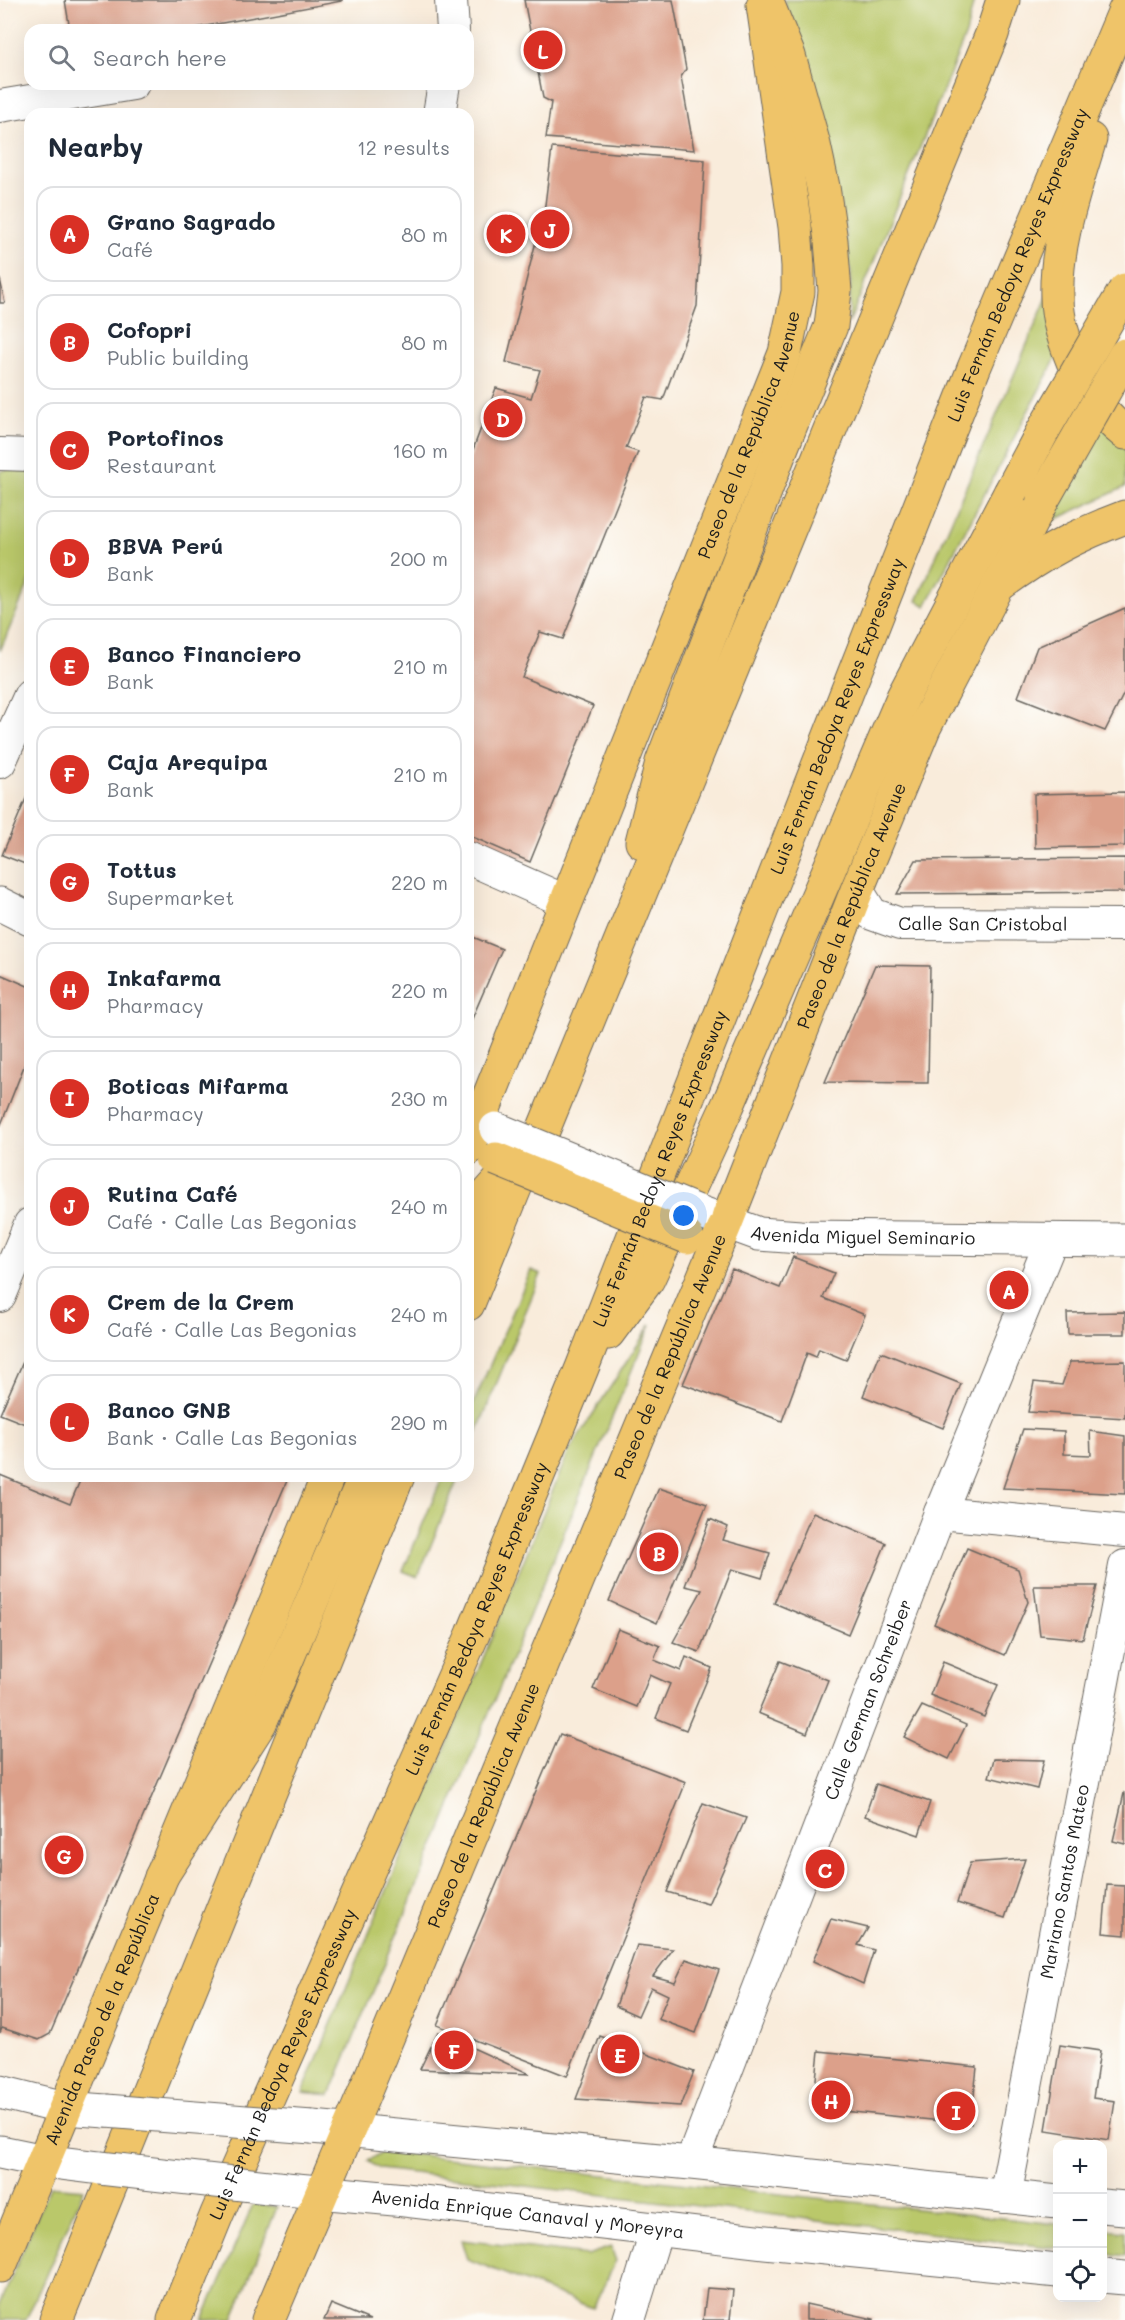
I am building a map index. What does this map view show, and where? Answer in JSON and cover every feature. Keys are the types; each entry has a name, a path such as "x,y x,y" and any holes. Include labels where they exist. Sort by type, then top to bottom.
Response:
{"main road":[{"name":"Paseo de la República Avenue","path":"479,1140 565,901 662,668 785,353 798,292 795,227 764,0"},
{"path":"631,911 639,853 662,762 831,326 835,291 831,241 821,176 789,56 764,0"},
{"path":"474,1289 524,1168 542,1133 988,43 1003,0"},
{"path":"1123,18 1066,229 1056,298 1065,342 1081,380 1102,413 1125,433"},
{"name":"Luis Fernán Bedoya Reyes Expressway","path":"174,2320 218,2214 473,1634 582,1368 974,368 1123,18"},
{"path":"582,1368 648,1279 728,1105 903,697 1044,429 1125,290"},
{"name":"Paseo de la República Avenue","path":"322,2192 726,1223 857,890 924,728 1043,499 1125,355"},
{"path":"998,586 1030,562 1061,544 1125,517"},
{"path":"474,1221 486,1196 542,1133"},
{"path":"479,1140 692,1224 694,1242 702,1256 704,1274"},
{"path":"161,1877 326,1482"},
{"path":"161,1877 260,1723 362,1482"},
{"path":"56,2320 396,1482"},
{"name":"Avenida Paseo de la República","path":"44,2161 161,1877"},
{"path":"1,2252 44,2161"},
{"path":"268,2320 322,2192"}],"street":[{"path":"451,0 453,24"},
{"path":"0,106 97,90"},
{"path":"440,108 443,90"},
{"path":"0,454 24,455"},
{"path":"0,762 24,708"},
{"path":"474,861 565,901"},
{"name":"Calle San Cristobal","path":"857,890 872,914 900,924 1125,925"},
{"path":"0,904 24,916"},
{"name":"Avenida Miguel Seminario","path":"692,1224 726,1223 759,1234 800,1237 1125,1240"},
{"path":"0,1296 24,1238"},
{"name":"Calle German Schreiber","path":"691,2163 940,1513 1052,1239"},
{"path":"940,1513 1125,1531"},
{"name":"Mariano Santos Mateo","path":"1005,2197 1125,1566"},
{"path":"0,2092 65,2108 348,2130 1053,2202"},
{"name":"Avenida Enrique Canaval y Moreyra","path":"0,2152 44,2161 286,2189 1053,2270"},
{"path":"1107,2206 1125,2208"},
{"path":"629,2320 657,2229"},
{"path":"1107,2276 1125,2278"}],"green space":[{"path":"784,0 974,0 966,34 849,323 851,273 843,217 813,88"},
{"path":"1049,293 1056,358 926,606 917,601"},
{"path":"1096,417 1125,440 1125,487 1033,530"},
{"path":"21,467 24,469 24,594 0,651 0,471"},
{"path":"531,1270 541,1274 474,1439 474,1402"},
{"path":"651,1324 330,2095 303,2092 569,1451"},
{"path":"440,1482 457,1482 418,1577 403,1571"},
{"path":"382,2151 1053,2224 1053,2248 380,2169 368,2161"},
{"path":"50,2186 84,2189 26,2320 0,2320 0,2305"},
{"path":"253,2204 277,2207 233,2320 203,2320"},
{"path":"1107,2229 1125,2231 1125,2256 1107,2254"},
{"path":"461,2240 587,2255 611,2247 616,2261 593,2308 467,2259"}],"building":[{"path":"65,0 342,0 217,24 69,24"},
{"path":"524,0 673,0 686,69 681,77 694,150 546,138 551,102 543,98"},
{"path":"552,148 705,160 697,306 663,400 646,397 626,448 638,452 563,639 540,632 522,677 593,706 530,862 474,838 474,447 496,388 531,398 540,370 506,362 545,205"},
{"path":"0,279 5,303 0,303"},
{"path":"1125,608 1125,691 1105,731 1018,697 1037,647"},
{"path":"1125,792 1125,846 1035,848 1034,794"},
{"path":"24,803 24,864 2,855"},
{"path":"1125,858 1125,892 897,894 916,860"},
{"path":"474,937 502,949 474,1014"},
{"path":"875,965 930,966 928,1083 825,1082"},
{"path":"0,974 24,984 24,1066 0,1127"},
{"path":"793,1257 834,1273 823,1298 865,1315 846,1360 819,1349 816,1357 807,1353 782,1421 683,1384 732,1269 780,1288"},
{"path":"1125,1312 1125,1334 1068,1334 1067,1313"},
{"path":"881,1352 961,1384 943,1428 863,1396"},
{"path":"24,1360 24,1424 0,1414"},
{"path":"1125,1361 1125,1418 1028,1412 1034,1382 1062,1385 1070,1362"},
{"path":"1023,1429 1064,1431 1064,1454 1091,1455 1090,1431 1125,1436 1125,1494 1003,1488"},
{"path":"0,1475 70,1504 79,1482 286,1482 50,2034 39,2040 2,2028 0,2033"},
{"path":"659,1488 707,1504 657,1623 609,1601"},
{"path":"813,1512 886,1543 848,1634 774,1603"},
{"path":"710,1519 728,1527 723,1540 770,1553 762,1578 732,1569 699,1652 673,1642 702,1590 685,1586"},
{"path":"967,1548 1018,1569 1028,1602 1005,1655 934,1624"},
{"path":"1034,1586 1097,1586 1083,1639 1040,1635"},
{"path":"618,1629 660,1646 654,1660 681,1671 686,1657 712,1668 686,1730 656,1718 670,1684 650,1675 637,1707 593,1689"},
{"path":"780,1661 828,1680 807,1733 758,1713"},
{"path":"943,1662 998,1685 984,1717 930,1695"},
{"path":"922,1706 966,1725 949,1759 904,1737"},
{"path":"560,1734 686,1782 567,2076 437,2025"},
{"path":"994,1759 1044,1760 1037,1789 989,1777"},
{"path":"876,1784 930,1802 919,1835 865,1816"},
{"path":"1125,1794 1125,1844 1113,1841"},
{"path":"703,1803 746,1818 708,1904 667,1892"},
{"path":"1025,1859 1005,1918 957,1903 970,1863"},
{"path":"1107,1885 1125,1886 1125,1935 1103,1933"},
{"path":"831,1919 868,1928 858,1945 874,1950 863,1984 813,1961"},
{"path":"637,1945 673,1949 653,1976 675,1982 686,1959 719,1970 696,2033 658,2019 668,1995 651,1987 638,2016 616,2006"},
{"path":"438,2032 530,2074 420,2069"},
{"path":"600,2036 694,2072 680,2106 576,2099"},
{"path":"1060,2045 1100,2051 1093,2098 1115,2101 1109,2140 1046,2130"},
{"path":"819,2051 977,2067 971,2124 813,2108"},
{"path":"707,2288 733,2290 730,2320 703,2320"},
{"path":"331,2304 370,2320 324,2320"},
{"path":"806,2304 874,2319 874,2320 806,2320"}],"place":[{"name":"Banco GNB","path":"543,50"},
{"name":"Rutina Café","path":"550,229"},
{"name":"Crem de la Crem","path":"506,234"},
{"name":"BBVA Perú","path":"503,418"},
{"name":"Grano Sagrado","path":"1009,1290"},
{"name":"Cofopri","path":"659,1552"},
{"name":"Tottus","path":"64,1855"},
{"name":"Portofinos","path":"825,1869"},
{"name":"Caja Arequipa","path":"454,2050"},
{"name":"Banco Financiero","path":"620,2054"},
{"name":"Inkafarma","path":"831,2100"},
{"name":"Boticas Mifarma","path":"956,2111"}]}
